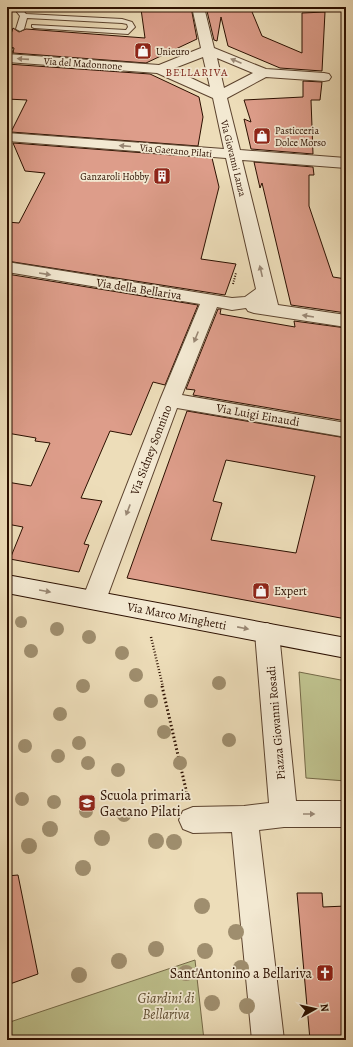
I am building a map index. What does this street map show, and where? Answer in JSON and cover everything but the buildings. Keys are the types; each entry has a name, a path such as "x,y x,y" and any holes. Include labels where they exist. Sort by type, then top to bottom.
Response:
{"street":[{"name":"Via Giovanni Lanza","path":"198,7 270,309"},
{"name":"Via del Madonnone","path":"160,69 208,50"},
{"path":"208,50 264,73 324,77"},
{"name":"Via del Madonnone","path":"8,54 160,69 219,96"},
{"path":"219,96 264,73"},
{"name":"Via Gaetano Pilati","path":"7,137 346,163"},
{"name":"Via della Bellariva","path":"7,267 208,307 244,306 346,321"},
{"name":"Via della Bellariva","path":"208,307 247,303 262,295 265,289"},
{"name":"Via Sidney Sonnino","path":"94,600 170,400 208,307"},
{"name":"Via Luigi Einaudi","path":"170,400 346,430"},
{"name":"Via Marco Minghetti","path":"7,584 346,648"},
{"name":"Piazza Giovanni Rosadi","path":"268,633 284,814"},
{"path":"193,820 244,819 284,814 346,814"},
{"path":"244,819 268,1040"}],"lane":[{"path":"16,7 24,16 122,21 130,23 132,28 128,32 34,26"},
{"path":"20,29 24,16"}],"path":[{"path":"232,285 238,267"},
{"path":"151,637 193,820"}],"green space":[{"path":"299,672 346,681 346,781 306,778"},
{"name":"Giardini di Bellariva","path":"195,960 204,1040 7,1040 7,1023"}],"place":[{"name":"Unieuro","path":"143,51"},
{"name":"Pasticceria Dolce Morso","path":"262,136"},
{"name":"Ganzaroli Hobby","path":"162,176"},
{"name":"Expert","path":"261,591"},
{"name":"Scuola primaria Gaetano Pilati","path":"87,803"},
{"name":"Sant'Antonino a Bellariva","path":"325,973"}],"district":[{"name":"BELLARIVA","path":"197,72"}]}
